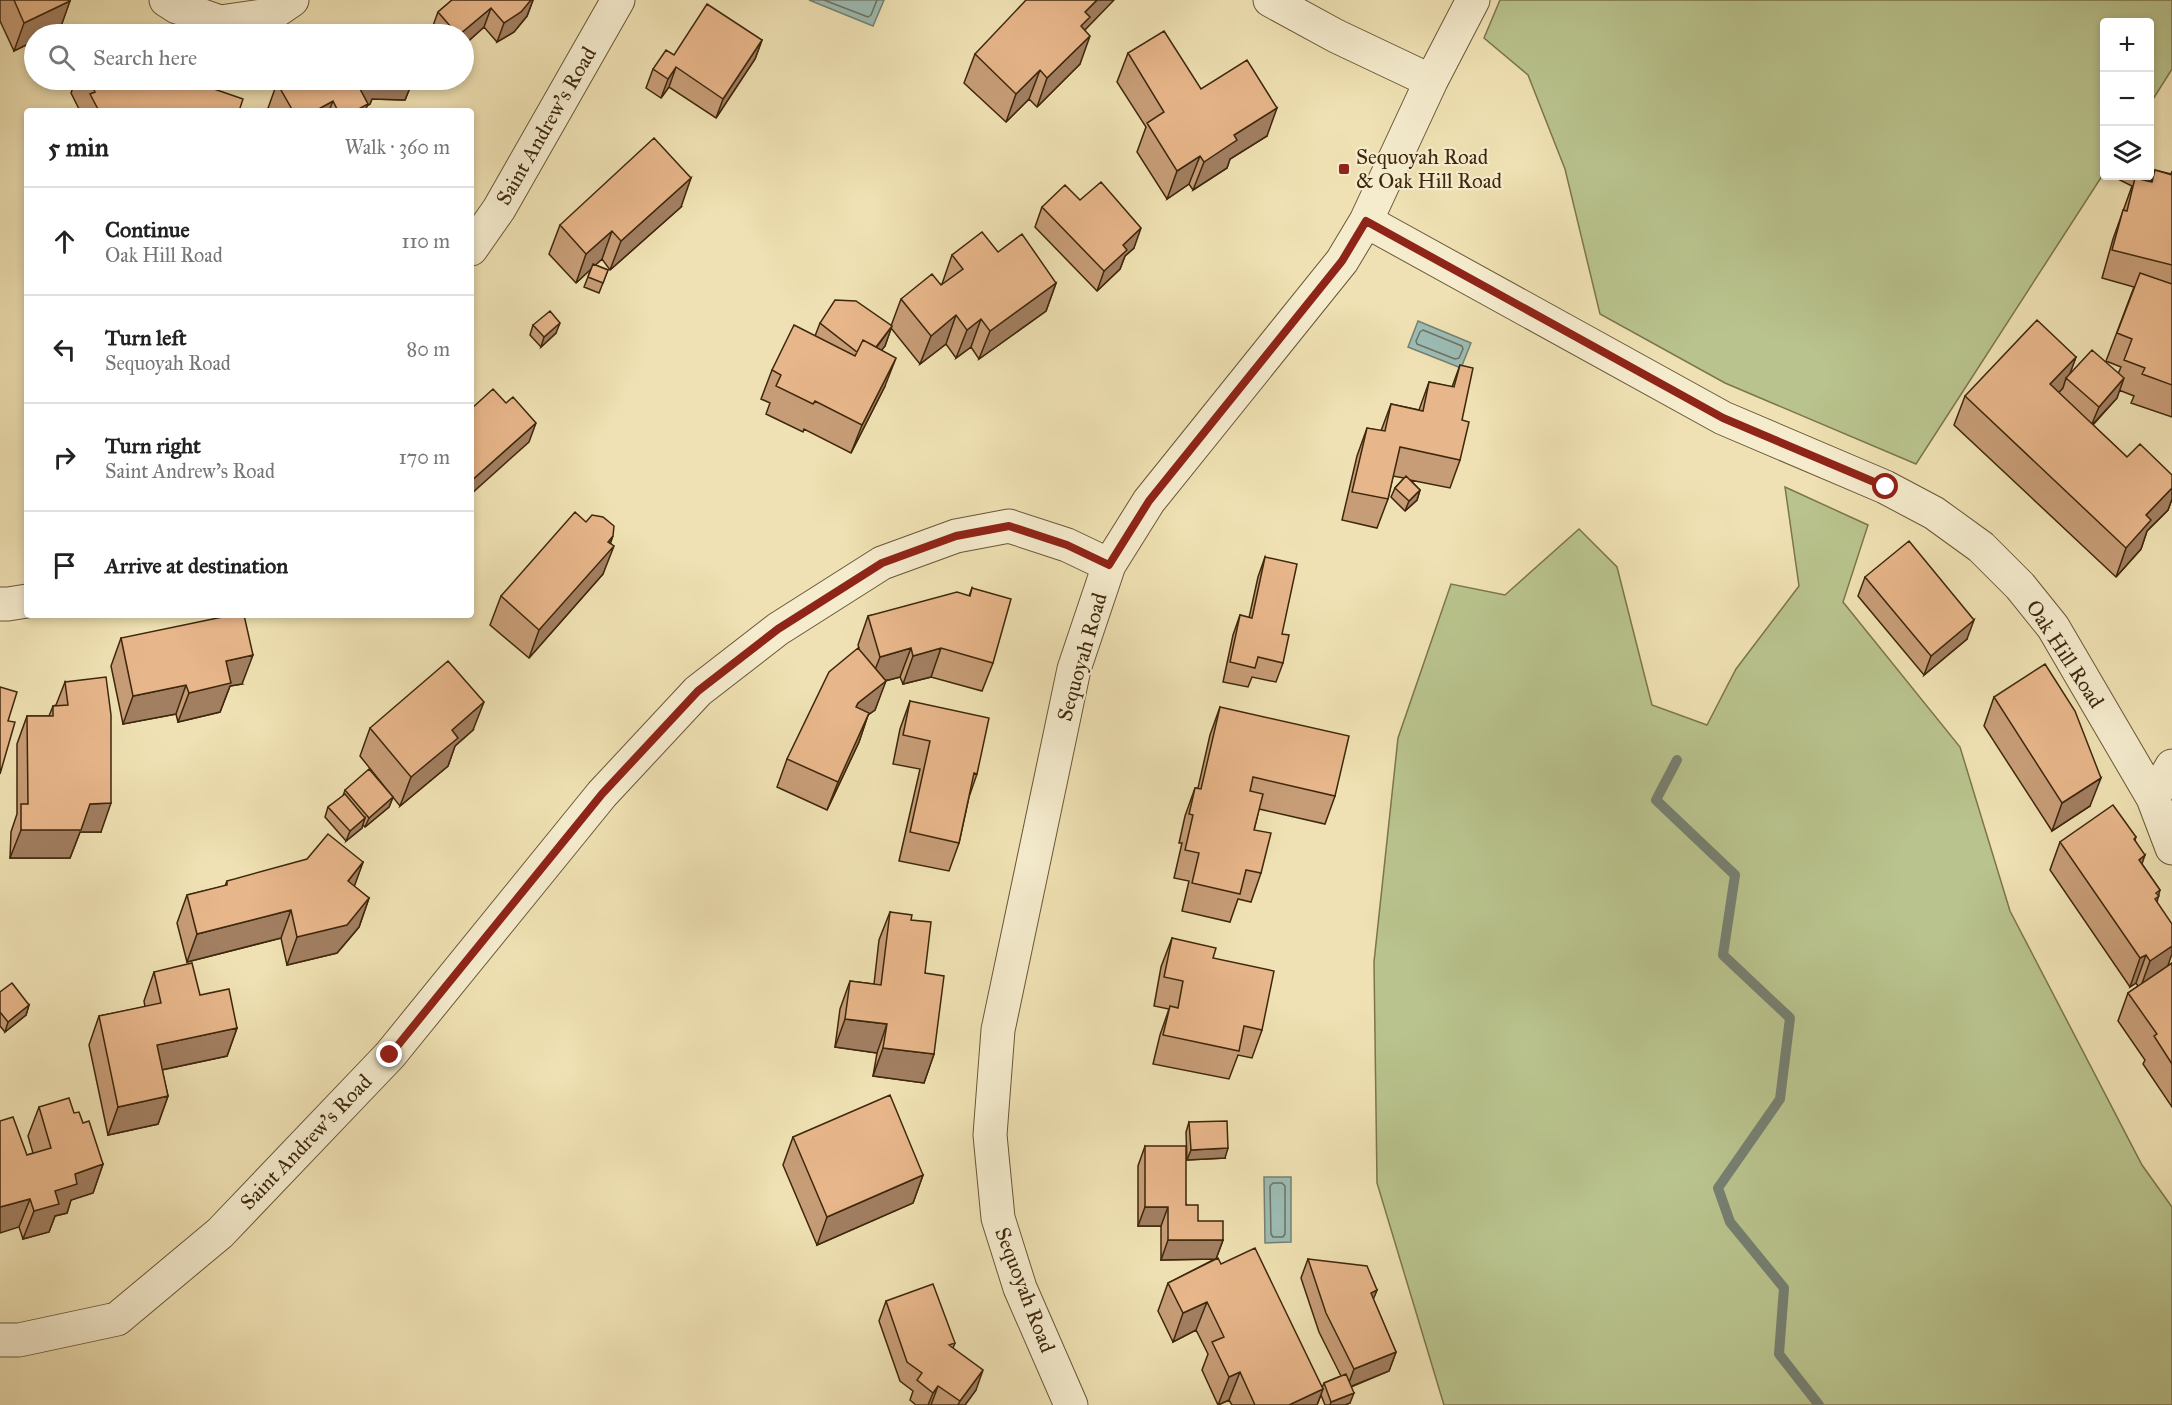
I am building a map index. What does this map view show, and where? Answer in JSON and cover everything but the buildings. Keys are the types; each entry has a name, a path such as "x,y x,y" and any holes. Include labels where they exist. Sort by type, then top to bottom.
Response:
{"street":[{"path":"166,0 177,7 220,22 270,15 292,0"},
{"name":"Saint Andrew's Road","path":"474,245 499,209 618,0"},
{"path":"1270,0 1336,36 1431,81"},
{"name":"Sequoyah Road","path":"1071,1405 1020,1288 998,1218 990,1135 998,1030 1074,669 1109,565 1149,501 1342,261 1366,221 1431,81 1473,0"},
{"name":"Oak Hill Road","path":"1366,221 1723,418 1886,487 1934,513 1981,547 2020,586 2053,627 2153,798 2172,848"},
{"name":"Saint Andrew's Road","path":"0,1340 19,1340 117,1319 220,1233 390,1055 602,794 698,691 778,629 882,563 956,536 1009,526 1067,545 1109,565"},
{"path":"0,604 24,601"},
{"path":"2153,798 2172,766"}],"green space":[{"path":"1500,0 2172,0 2172,69 2154,98 2154,18 2100,18 2100,179 1916,464 1725,383 1600,314 1565,169 1528,75 1484,38"},
{"path":"1785,487 1868,525 1843,602 1960,747 2010,911 2142,1165 2172,1207 2172,1405 1444,1405 1377,1183 1374,962 1398,738 1451,584 1505,595 1579,529 1617,567 1652,705 1707,725 1736,669 1799,586"}],"water":[{"path":"809,0 884,0 873,26"},
{"path":"1418,321 1471,343 1461,368 1408,347"},
{"path":"1264,1177 1291,1177 1291,1242 1265,1243"}],"waterway":[{"path":"1677,760 1656,800 1735,875 1723,955 1790,1018 1780,1099 1718,1188 1730,1222 1784,1288 1779,1354 1819,1405"}],"place":[{"name":"Sequoyah Road & Oak Hill Road","path":"1344,169"}],"route":[{"path":"390,1055 602,794 698,691 778,629 882,563 956,536 1009,526 1067,545 1109,565 1149,501 1342,261 1366,221 1723,418 1886,487"}]}
